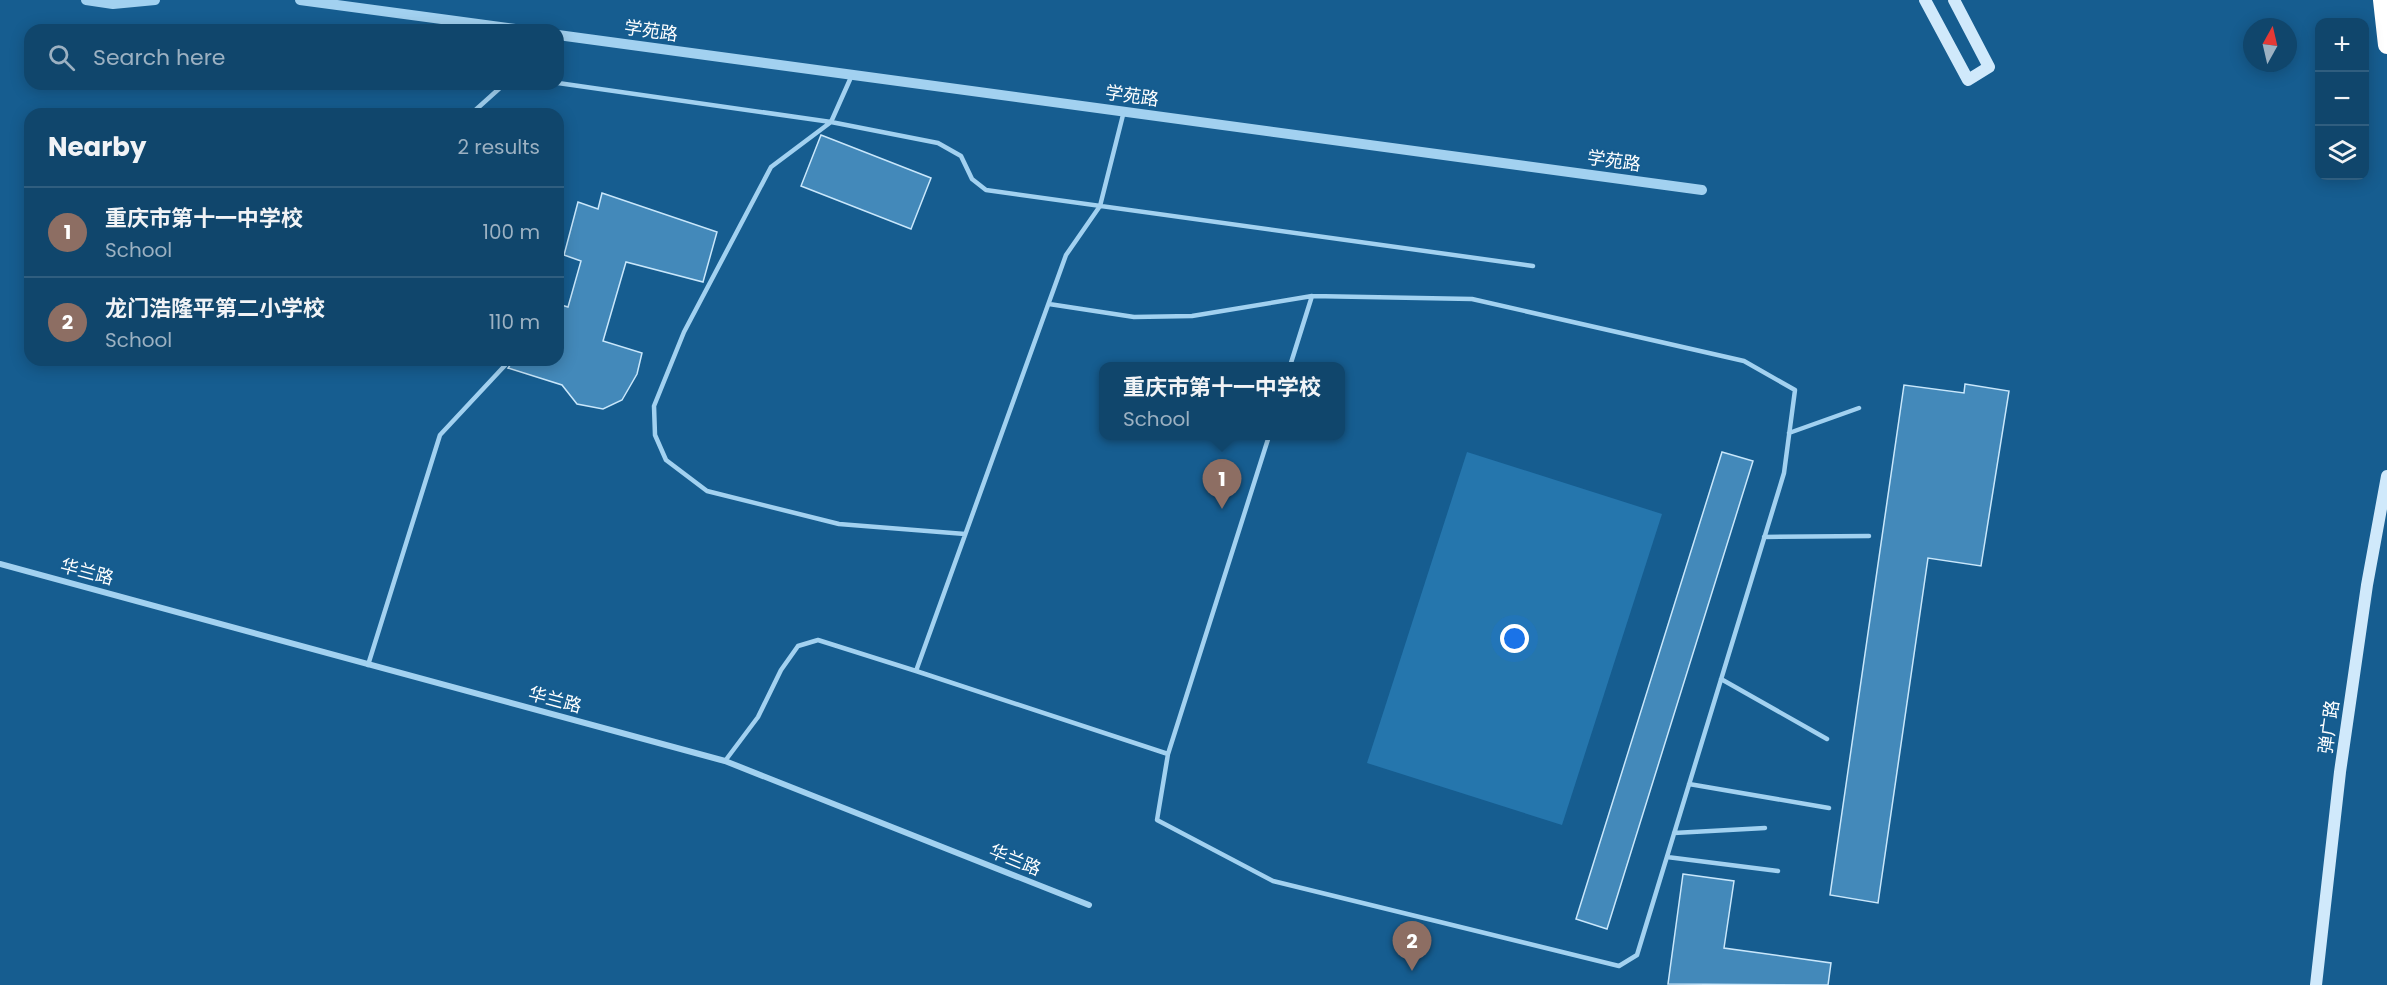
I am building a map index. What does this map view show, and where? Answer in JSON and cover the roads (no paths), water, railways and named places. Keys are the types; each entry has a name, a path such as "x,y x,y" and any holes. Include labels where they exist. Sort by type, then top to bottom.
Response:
{"highway":[{"path":"2382,0 2387,45"}],"main road":[{"path":"1925,0 1968,80 1989,67 1954,0"},
{"name":"弹广路","path":"2316,985 2343,751 2367,585 2387,476"}],"street":[{"path":"86,0 113,4 155,0"},
{"path":"300,0 478,24"},
{"name":"学苑路","path":"564,36 1702,190"},
{"name":"华兰路","path":"0,564 725,761 1089,905"}],"lane":[{"path":"852,75 831,122 771,167 684,332 654,406 655,435 666,460 707,491 838,524 965,534"},
{"path":"564,83 831,122 938,143 961,156 972,179 986,190 1533,266"},
{"path":"478,108 498,90"},
{"path":"916,671 1066,255 1100,206 1124,111"},
{"path":"1049,304 1134,317 1192,316 1312,296 1472,298 1744,361 1795,390 1784,473 1637,955 1619,966 1273,881 1157,820 1168,754 1267,440"},
{"path":"1291,362 1312,296"},
{"path":"368,665 440,435 504,366"},
{"path":"1789,433 1859,408"},
{"path":"1764,537 1869,536"},
{"path":"725,761 758,717 781,670 798,646 818,640 1168,754"},
{"path":"1721,679 1827,739"},
{"path":"1689,784 1829,808"},
{"path":"1674,833 1764,828"},
{"path":"1667,857 1778,871"}],"place":[{"name":"重庆市第十一中学校","path":"1222,509"},
{"name":"龙门浩隆平第二小学校","path":"1412,971"}]}
